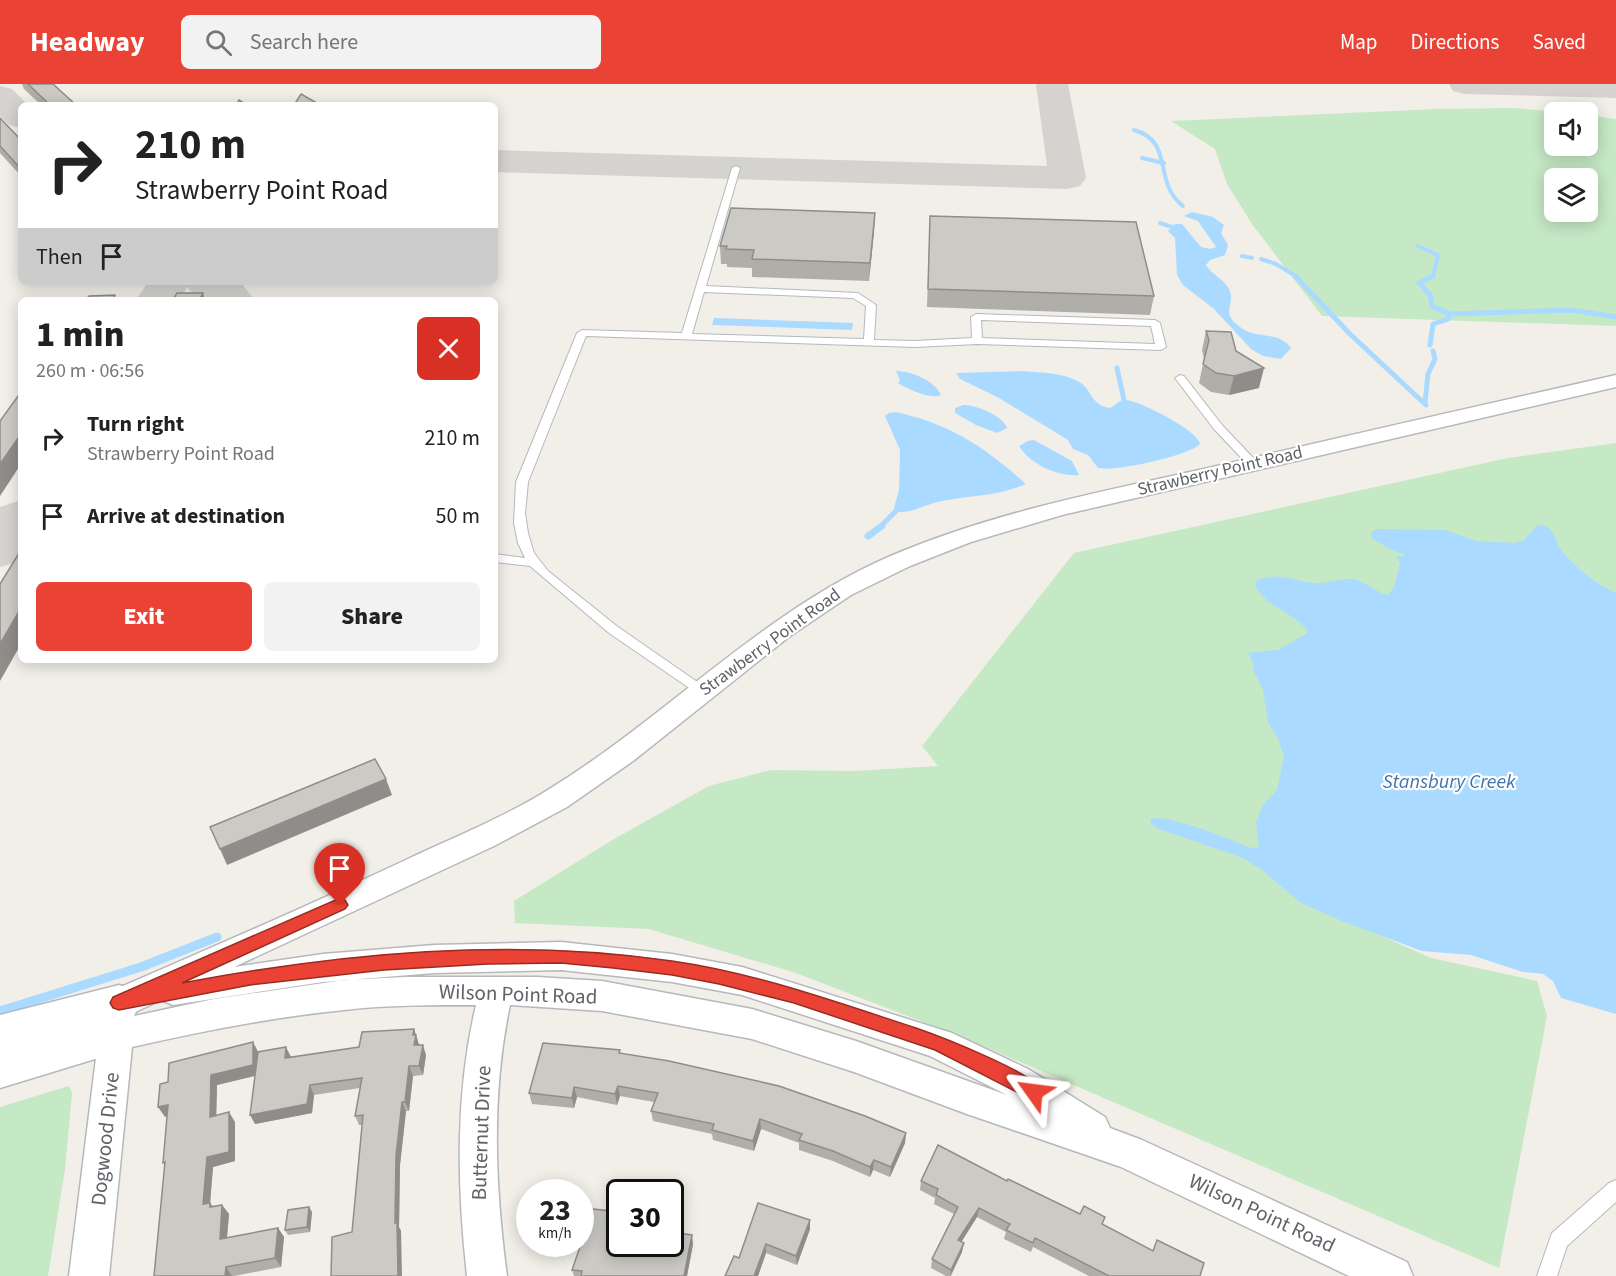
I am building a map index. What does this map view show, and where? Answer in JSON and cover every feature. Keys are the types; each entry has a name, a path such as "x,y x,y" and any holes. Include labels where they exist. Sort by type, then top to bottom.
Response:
{"street":[{"name":"Strawberry Point Road","path":"118,1019 259,943 498,830 555,800 596,774 701,691 814,607 851,584 894,564 986,528 1057,509 1616,381"},
{"name":"Wilson Point Road","path":"0,1069 118,1019 250,978 323,968 424,960 561,956 672,968 742,981 940,1044 1016,1080 1129,1152"},
{"name":"Wilson Point Road","path":"0,1034 118,1019 214,1014 344,995 405,991 537,991 602,996 752,1024 856,1057 967,1098 1129,1152 1393,1276"},
{"name":"Butternut Drive","path":"487,1276 479,1221 477,1153 483,1056 496,991"},
{"name":"Dogwood Drive","path":"89,1276 118,1019"}],"lane":[{"path":"686,337 736,168"},
{"path":"700,289 855,295 871,305 869,342"},
{"path":"701,691 599,620 534,563 524,543 519,521 522,482 582,333 869,342 977,341 1161,347 1155,323 976,317 977,341"},
{"path":"1180,378 1218,427 1253,464"},
{"path":"498,558 534,563"},
{"path":"1546,1276 1560,1240 1616,1189"}],"green space":[{"path":"1513,108 1544,111 1544,156 1598,156 1598,117 1616,119 1616,326 1322,316 1252,224 1227,184 1215,149 1171,121 1436,109"},
{"path":"1616,443 1616,630 1344,919 1431,958 1537,981 1547,1016 1499,1268 962,1037 796,973 649,929 515,923 514,901 614,839 709,786 771,770 854,771 938,766 922,746 1074,553 1508,458"},
{"path":"69,1086 72,1093 65,1169 48,1276 0,1276 0,1107"}],"water":[{"path":"1192,212 1213,217 1224,225 1221,233 1228,245 1225,255 1210,260 1206,265 1229,289 1231,318 1249,332 1281,339 1286,343 1291,348 1281,359 1263,356 1251,349 1214,309 1183,285 1177,275 1175,238 1168,231 1175,224 1182,224 1201,247 1210,249 1216,247 1198,221 1184,216"},
{"path":"714,318 853,323 852,330 712,325"},
{"path":"896,371 922,377 941,395 925,395 898,383 900,380"},
{"path":"1023,371 1066,376 1084,385 1095,401 1110,408 1123,400 1143,405 1180,425 1197,438 1200,444 1193,449 1151,462 1119,468 1098,468 1088,455 1073,449 1068,440 999,398 960,379 956,373"},
{"path":"963,405 988,412 1000,419 1007,428 997,433 976,425 955,413 955,408"},
{"path":"896,412 950,430 981,448 1026,484 993,494 937,502 911,511 896,511 894,508 899,490 900,450 885,416"},
{"path":"1034,440 1072,461 1079,475 1062,474 1037,464 1019,446"},
{"name":"Stansbury Creek","path":"1543,525 1551,530 1559,547 1574,563 1594,580 1616,593 1616,1014 1561,998 1553,981 1543,974 1523,972 1471,955 1422,951 1342,921 1301,903 1262,870 1243,858 1159,829 1151,824 1150,819 1171,820 1250,848 1259,847 1256,823 1263,805 1277,790 1284,756 1278,739 1268,722 1263,690 1248,653 1278,650 1308,631 1260,593 1255,585 1257,580 1267,577 1284,577 1322,583 1349,579 1363,582 1388,595 1394,587 1400,564 1396,556 1404,557 1404,554 1372,538 1371,533 1377,529 1445,530 1476,541 1514,543 1524,540 1537,526"}],"building":[{"path":"28,84 53,84 73,102 47,102"},
{"path":"301,94 315,102 296,102"},
{"path":"0,118 18,137 18,166 0,146"},
{"path":"731,208 875,213 870,263 752,259 754,250 726,249 727,246 720,246"},
{"path":"930,216 1136,222 1154,296 928,289"},
{"path":"177,293 203,293 201,297 175,297"},
{"path":"115,295 114,297 89,296"},
{"path":"1206,331 1231,332 1236,351 1264,368 1234,376 1216,373 1203,364 1209,340"},
{"path":"18,396 18,438 0,464 0,421"},
{"path":"18,555 18,613 0,644 0,584"},
{"path":"375,759 386,779 220,849 210,827"},
{"path":"414,1029 413,1035 416,1035 414,1045 423,1045 419,1066 409,1066 396,1156 395,1223 397,1222 398,1276 331,1276 332,1237 352,1232 363,1115 355,1116 362,1078 310,1085 307,1104 250,1115 258,1052 286,1047 285,1058 359,1047 362,1032"},
{"path":"253,1042 253,1065 211,1075 210,1117 229,1112 229,1152 207,1157 203,1204 210,1203 210,1207 222,1205 220,1239 278,1228 275,1258 226,1267 225,1276 154,1276 168,1105 158,1107 160,1084 168,1082 169,1063"},
{"path":"543,1043 620,1050 619,1053 669,1061 779,1086 906,1133 891,1167 874,1160 870,1167 833,1151 799,1140 802,1134 760,1119 753,1141 712,1130 714,1124 651,1111 658,1093 618,1086 615,1094 574,1087 572,1098 529,1093"},
{"path":"938,1145 1007,1181 1008,1179 1080,1214 1084,1206 1105,1217 1102,1224 1153,1251 1157,1240 1204,1263 1200,1276 1109,1276 1035,1238 1033,1243 1006,1230 1010,1224 979,1208 958,1240 964,1243 951,1270 932,1259 958,1207 936,1195 938,1189 921,1181"},
{"path":"758,1203 810,1220 796,1256 766,1244 754,1276 725,1276 734,1256 739,1258"},
{"path":"309,1207 307,1227 285,1230 288,1210"},
{"path":"594,1209 606,1210 606,1257 684,1257 684,1234 692,1235 684,1276 581,1276 582,1271 572,1270 576,1257 594,1257"}],"waterway":[{"path":"1134,130 1147,135 1155,143 1162,162"},
{"path":"1142,158 1162,162"},
{"path":"1162,162 1168,186 1183,206"},
{"path":"1160,223 1172,227"},
{"path":"1418,246 1438,255 1433,277"},
{"path":"1242,256 1252,258"},
{"path":"1261,259 1276,264 1297,277"},
{"path":"1295,276 1351,335 1426,405"},
{"path":"1433,276 1419,283 1430,295 1432,306 1450,314"},
{"path":"1450,314 1572,310 1616,317"},
{"path":"1430,345 1433,324 1448,319 1450,314"},
{"path":"1425,403 1428,374 1435,359 1433,351"},
{"path":"1117,368 1124,400"},
{"path":"880,527 896,511"},
{"path":"868,536 882,526"},
{"path":"0,1011 141,967 217,937"}],"taxiway":[{"path":"498,161 1067,178 1052,84"},
{"path":"1465,84 1616,88"},
{"path":"0,96 18,115"},
{"path":"160,297 167,285"},
{"path":"214,285 222,288 230,297"},
{"path":"0,550 18,521"}],"route":[{"path":"340,905 259,943 119,1003 192,987 323,968 488,957 561,956 613,961 672,968 742,981 794,996 940,1044 1016,1080 1034,1092"}]}
